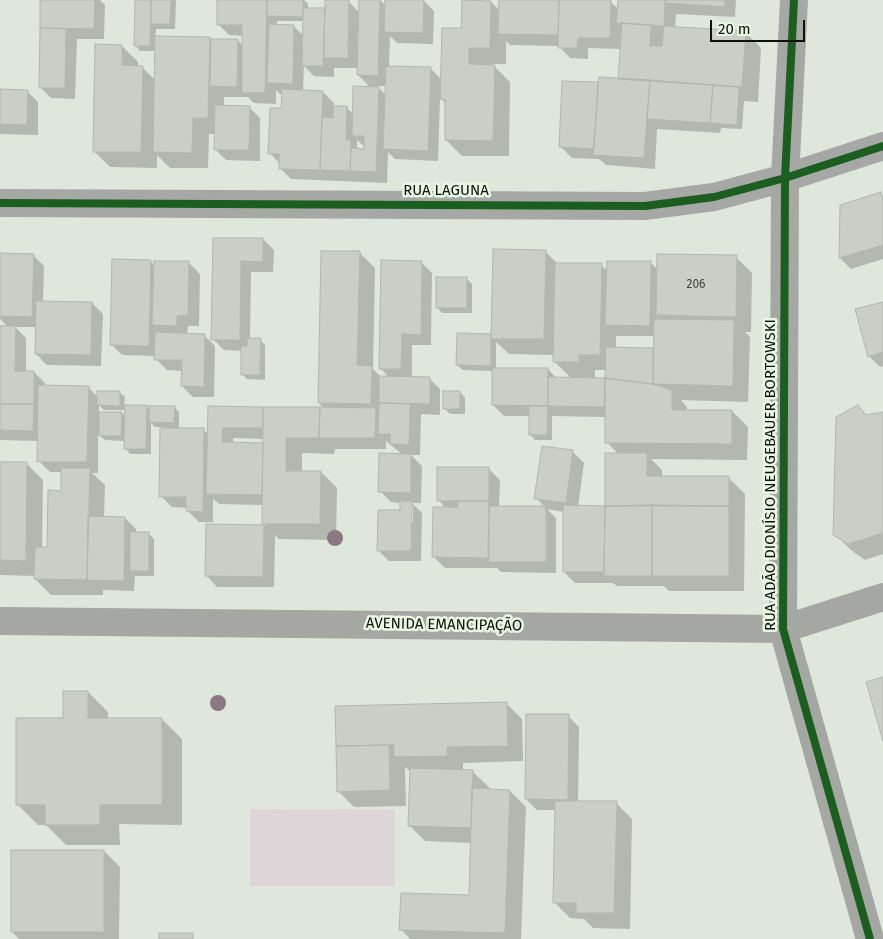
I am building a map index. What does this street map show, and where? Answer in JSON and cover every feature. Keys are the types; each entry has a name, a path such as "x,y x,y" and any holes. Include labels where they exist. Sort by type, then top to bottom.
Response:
{"main road":[{"name":"AVENIDA EMANCIPAÇÃO","path":"0,620 783,629 883,596"},
{"name":"RUA ADÃO DIONÍSIO NEUGEBAUER BORTOWSKI","path":"783,629 870,939"}],"street":[{"name":"RUA ADÃO DIONÍSIO NEUGEBAUER BORTOWSKI","path":"783,629 785,178 794,0"},
{"name":"RUA LAGUNA","path":"0,203 645,206 714,197 785,178 883,146"}],"shaded area":[{"path":"250,809 395,810 395,886 250,886"}],"building":[{"path":"40,0 95,0 94,29 40,28"},
{"path":"135,0 151,0 150,46 134,46"},
{"path":"151,0 171,0 170,24 151,24"},
{"path":"217,0 267,0 265,93 242,93 242,25 217,25"},
{"path":"267,0 303,0 303,17 267,16"},
{"path":"325,0 349,0 348,58 324,58"},
{"path":"359,0 380,0 378,76 357,75"},
{"path":"385,0 424,0 423,33 384,32"},
{"path":"462,0 491,1 490,48 469,48 469,64 495,65 493,141 445,140 445,100 440,99 442,28 461,28"},
{"path":"499,0 559,0 558,35 498,34"},
{"path":"559,0 611,0 610,38 578,38 577,48 558,48"},
{"path":"618,0 665,0 664,26 616,23"},
{"path":"665,0 725,0 725,7 665,3"},
{"path":"303,8 325,8 323,66 302,66"},
{"path":"622,23 651,25 650,46 662,46 664,26 746,31 742,87 618,79"},
{"path":"269,24 294,25 293,84 267,83"},
{"path":"40,28 66,29 65,88 39,88"},
{"path":"155,36 210,37 208,118 193,118 192,153 153,152"},
{"path":"211,39 238,39 237,87 210,86"},
{"path":"95,44 122,45 122,65 143,66 141,152 93,152"},
{"path":"386,66 431,67 428,151 383,149"},
{"path":"599,77 650,80 644,158 593,155"},
{"path":"650,80 713,85 710,123 647,119"},
{"path":"562,81 598,82 594,149 559,147"},
{"path":"713,85 739,87 737,125 710,123"},
{"path":"353,86 379,87 376,172 350,171 351,148 364,149 364,136 352,136"},
{"path":"0,89 28,90 27,125 0,124"},
{"path":"282,89 323,91 320,170 279,169 279,154 268,154 270,108 281,108"},
{"path":"215,105 250,106 249,150 214,150"},
{"path":"334,106 347,106 346,140 351,140 350,171 320,170 322,117 333,118"},
{"path":"881,192 883,198 883,245 839,258 840,205"},
{"path":"213,238 263,238 263,262 241,261 240,340 211,340"},
{"path":"493,249 546,250 544,339 491,339"},
{"path":"321,251 360,251 357,365 372,366 371,404 318,403"},
{"path":"0,253 34,254 32,317 0,316"},
{"path":"657,254 737,255 736,317 656,315"},
{"path":"112,259 151,260 149,346 110,345"},
{"path":"381,260 422,261 421,335 402,334 401,369 379,369"},
{"path":"154,261 189,261 188,315 177,316 177,326 152,325"},
{"path":"607,261 651,261 650,326 605,325"},
{"path":"555,263 602,263 600,355 579,355 579,362 553,362"},
{"path":"436,277 467,277 467,308 436,308"},
{"path":"36,301 92,302 91,355 35,354"},
{"path":"883,302 883,352 868,357 855,309"},
{"path":"654,319 734,320 733,386 653,384"},
{"path":"0,326 16,326 15,371 34,371 34,404 0,404"},
{"path":"155,332 205,334 204,387 181,386 182,360 154,360"},
{"path":"457,333 491,334 491,366 456,365"},
{"path":"247,338 261,338 260,375 241,375 241,346 247,346"},
{"path":"606,347 653,348 653,384 605,378"},
{"path":"492,368 548,368 548,406 492,405"},
{"path":"379,376 430,377 430,404 379,403"},
{"path":"548,377 605,378 604,407 548,406"},
{"path":"605,378 653,384 672,390 672,410 732,410 732,444 605,443"},
{"path":"38,385 89,386 87,462 37,462"},
{"path":"97,391 120,391 120,406 97,405"},
{"path":"443,391 460,391 460,409 443,409"},
{"path":"379,403 410,404 409,445 390,444 390,434 378,434"},
{"path":"0,404 34,404 33,431 0,430"},
{"path":"125,405 147,405 146,449 124,449"},
{"path":"858,405 866,415 883,412 883,533 848,544 833,535 836,417"},
{"path":"149,406 175,406 174,423 149,422"},
{"path":"208,406 263,407 263,428 223,428 222,442 263,443 262,495 206,494"},
{"path":"529,406 548,406 547,435 529,435"},
{"path":"263,407 320,407 319,438 286,438 286,471 321,471 320,524 262,524"},
{"path":"320,407 376,408 375,438 319,438"},
{"path":"99,412 122,412 121,436 99,436"},
{"path":"160,428 204,428 203,512 186,511 186,497 159,497"},
{"path":"542,446 573,450 566,503 534,499"},
{"path":"379,453 411,454 411,493 378,492"},
{"path":"605,453 647,453 647,476 729,476 729,506 605,506"},
{"path":"0,462 27,462 26,561 0,560"},
{"path":"437,467 489,467 489,501 437,501"},
{"path":"61,468 90,468 87,580 34,579 35,547 47,547 48,490 61,491"},
{"path":"400,501 412,501 411,551 377,551 378,510 400,510"},
{"path":"458,501 489,501 488,558 432,557 433,507 458,507"},
{"path":"563,505 605,506 604,572 563,572"},
{"path":"652,505 729,506 729,576 652,576"},
{"path":"652,505 652,576 604,576 605,506"},
{"path":"489,506 546,506 546,562 489,562"},
{"path":"88,516 125,517 124,581 87,580"},
{"path":"206,524 264,525 263,577 205,576"},
{"path":"130,532 149,532 149,571 130,571"},
{"path":"883,677 883,741 866,682"},
{"path":"63,691 88,691 88,718 162,718 162,805 100,805 100,825 45,825 45,805 16,805 16,718 63,718"},
{"path":"507,702 508,746 447,747 448,756 394,757 394,745 336,746 335,706"},
{"path":"526,714 569,714 568,800 525,799"},
{"path":"389,745 390,790 337,792 336,746"},
{"path":"410,768 473,770 471,828 408,826"},
{"path":"472,788 510,790 505,933 399,930 401,893 469,895"},
{"path":"555,801 617,801 614,913 576,913 576,903 553,903"},
{"path":"11,850 104,850 104,932 11,932"},
{"path":"159,933 193,933 193,939 159,939"}],"cycle path":[{"path":"794,0 785,178 783,629 870,939"},
{"path":"0,203 645,206 714,197 785,178 883,146"}]}
